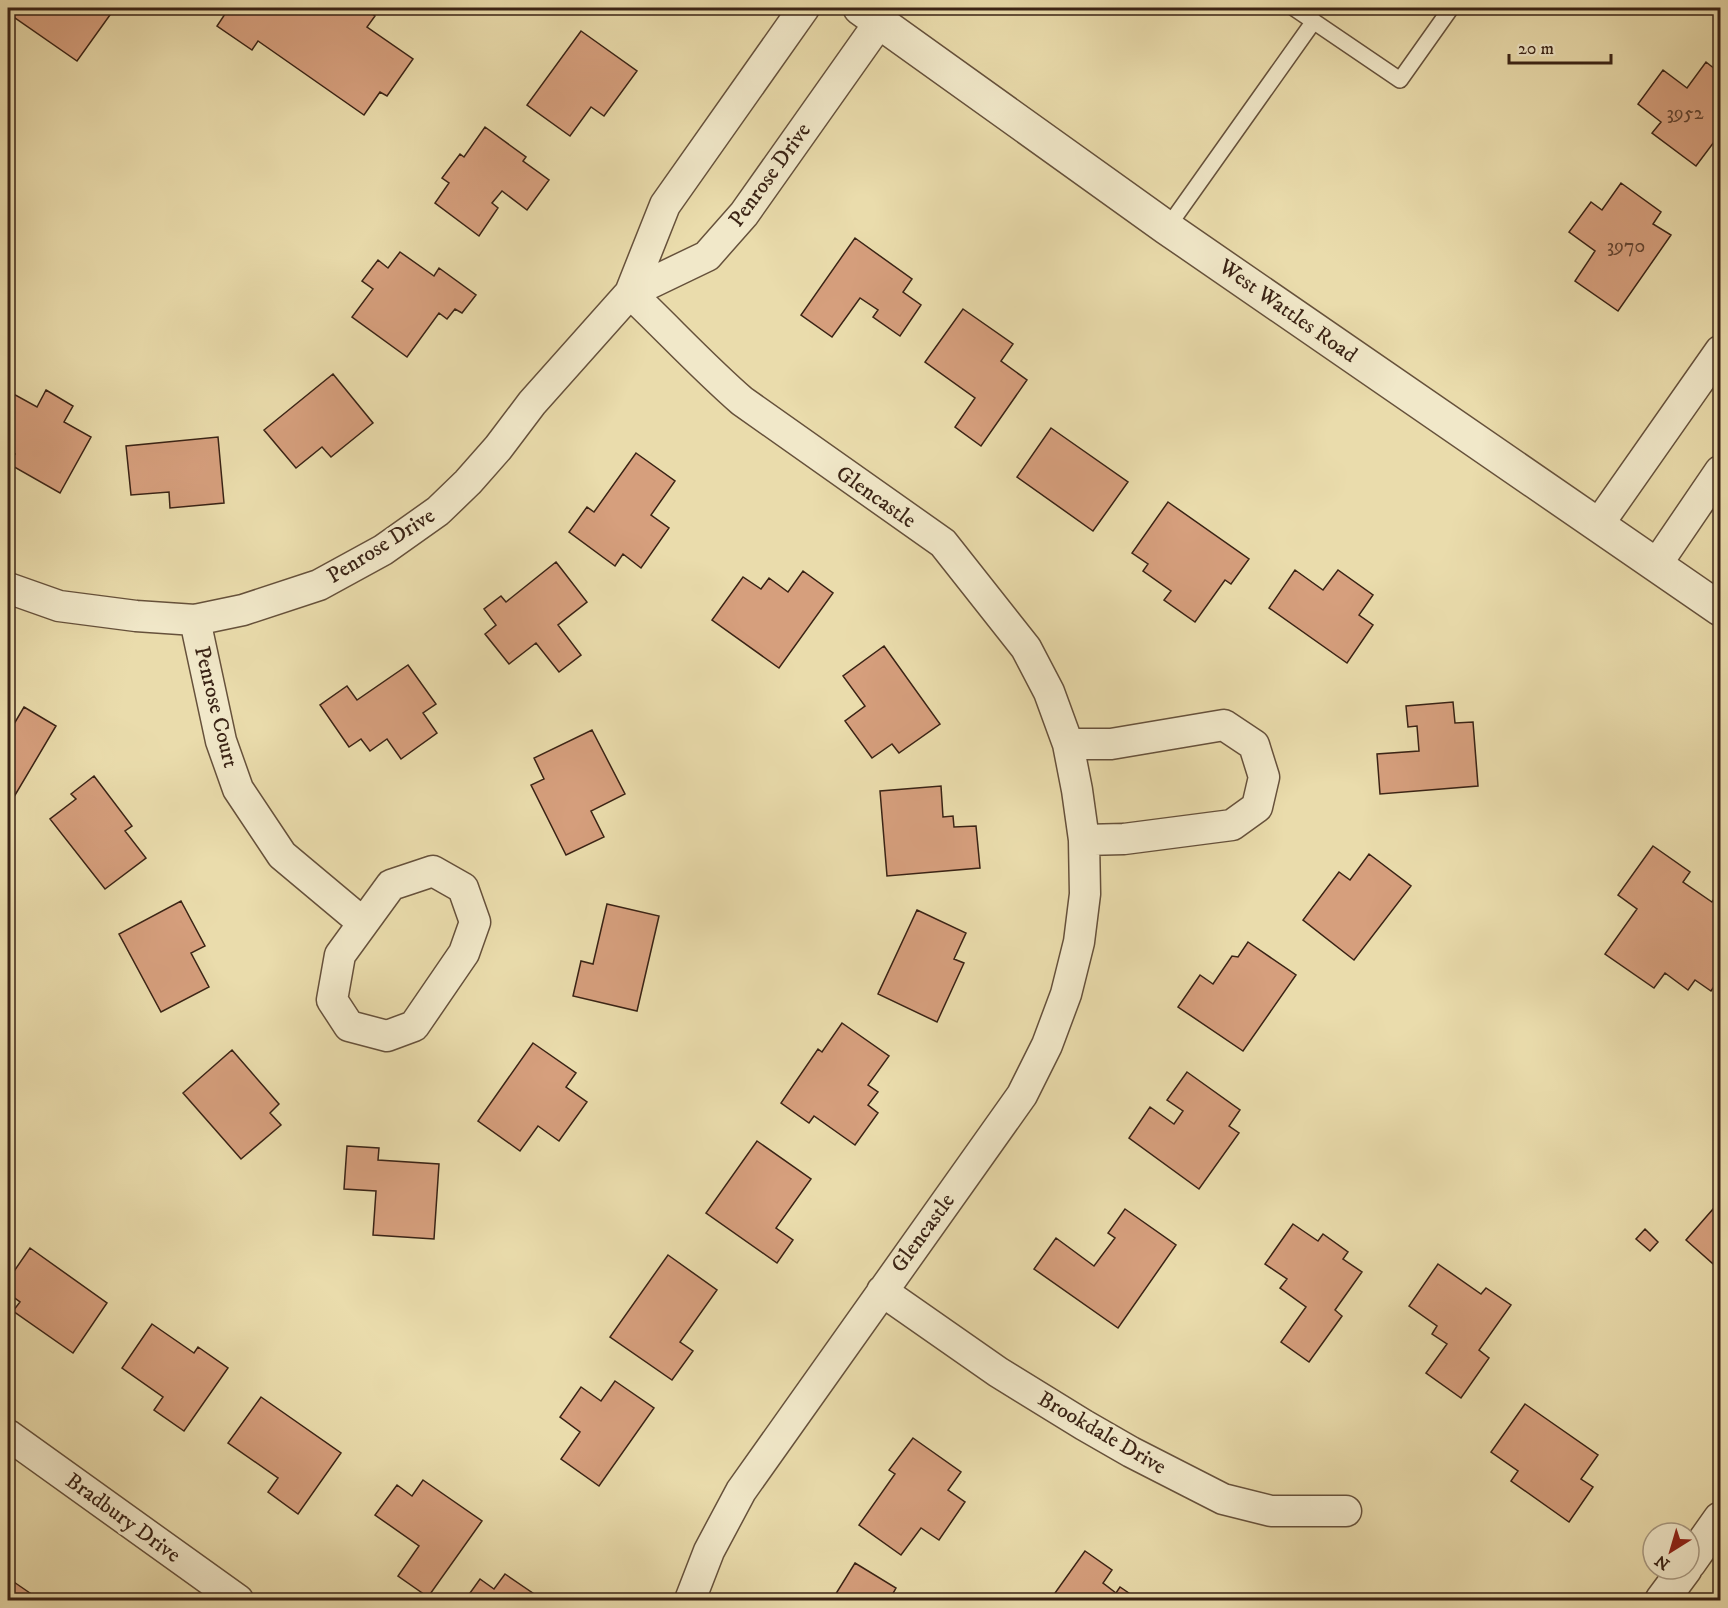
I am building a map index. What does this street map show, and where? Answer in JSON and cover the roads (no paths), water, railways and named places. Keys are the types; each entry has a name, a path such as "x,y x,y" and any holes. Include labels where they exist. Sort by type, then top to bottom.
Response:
{"street":[{"name":"Penrose Drive","path":"8,588 59,606 136,616 195,620 243,610 319,585 383,550 438,511 498,448 532,403 630,293 666,205 804,8"},
{"name":"Penrose Drive","path":"630,293 707,256 744,214 869,15"},
{"name":"West Wattles Road","path":"869,15 1167,228 1720,609"},
{"name":"Glencastle","path":"630,293 742,402 943,543 1026,648 1048,692 1068,744 1084,840 1085,894 1079,942 1066,994 1047,1045 1022,1095 741,1491 709,1551 690,1600"},
{"path":"1598,525 1720,351"},
{"path":"1656,565 1720,471"},
{"name":"Penrose Court","path":"195,620 221,741 238,789 282,855 362,922"},
{"path":"1068,744 1111,744 1224,725 1254,745 1264,777 1257,807 1232,825 1124,839 1084,840"},
{"path":"433,871 464,888 475,922 464,953 414,1026 387,1036 349,1026 332,1000 340,955 362,922 391,885 433,871"},
{"name":"Brookdale Drive","path":"882,1291 998,1372 1065,1413 1131,1452 1223,1499 1270,1511 1346,1511"},
{"name":"Bradbury Drive","path":"8,1435 238,1600"},
{"path":"1701,1546 1720,1519"},
{"path":"1662,1600 1676,1581"}],"lane":[{"path":"1294,8 1400,80 1451,8"},
{"path":"1167,228 1314,21"}]}
